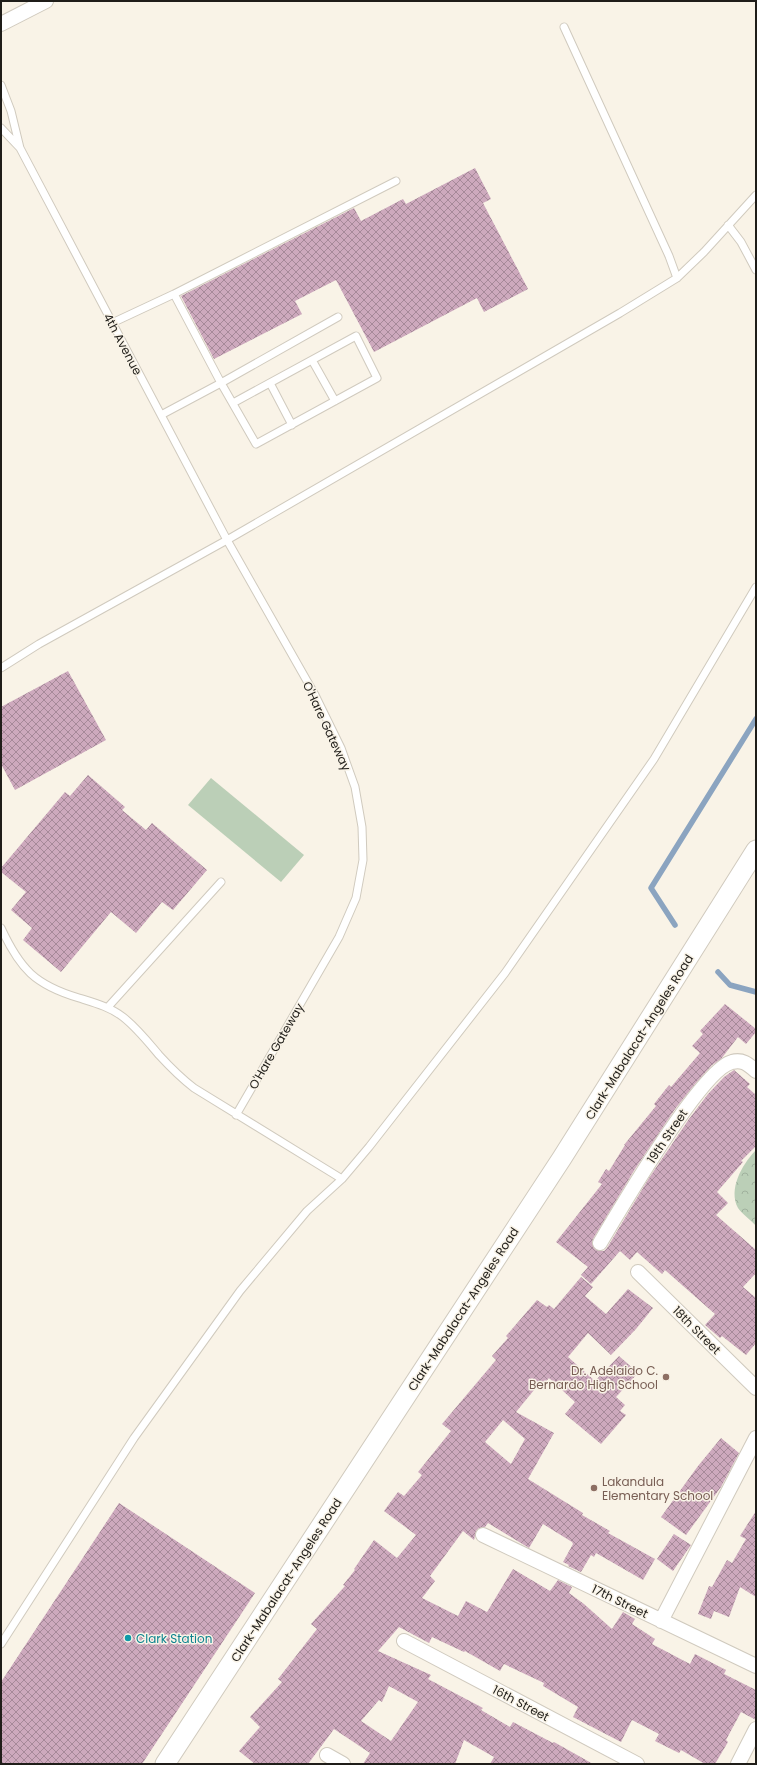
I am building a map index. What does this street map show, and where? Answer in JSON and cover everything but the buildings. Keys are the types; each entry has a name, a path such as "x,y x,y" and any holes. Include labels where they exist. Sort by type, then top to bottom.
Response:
{"main road":[{"name":"Clark-Mabalacat-Angeles Road","path":"165,1764 562,1158 756,850"}],"street":[{"path":"1,24 46,1"},
{"name":"19th Street","path":"600,1243 645,1168 684,1110 720,1068 731,1062 744,1061 756,1071"},
{"name":"18th Street","path":"638,1272 756,1388"},
{"path":"661,1621 756,1438"},
{"name":"17th Street","path":"484,1535 756,1666"},
{"name":"16th Street","path":"404,1641 637,1764"},
{"path":"738,1764 756,1729"},
{"path":"327,1755 343,1764"}],"lane":[{"path":"564,26 677,278"},
{"name":"4th Avenue","path":"1,85 11,112 20,148 227,540"},
{"name":"4th Avenue","path":"1,128 20,148"},
{"path":"112,323 174,294 396,181"},
{"path":"1,668 39,644 227,540 594,328 677,278 704,252 756,195"},
{"path":"728,225 742,242 756,270"},
{"path":"174,294 221,382 256,444 377,378 356,336 233,403"},
{"path":"161,415 338,317"},
{"path":"312,360 334,401"},
{"path":"270,383 292,425"},
{"name":"O'Hare Gateway","path":"227,540 315,695 341,748 355,787 362,827 363,860 356,898 339,937 236,1114"},
{"path":"1,1644 134,1438 240,1290 307,1211 342,1179 379,1135 505,973 654,759 756,587"},
{"path":"108,1008 221,882"},
{"path":"1,928 11,949 32,976 54,990 108,1008 124,1017 143,1035 175,1073 189,1084 342,1179"}],"green space":[{"path":"211,778 304,855 281,882 188,805"},
{"path":"755,1151 756,1226 738,1208 735,1201 736,1185 741,1170"}],"waterway":[{"path":"675,925 651,888 756,719"},
{"path":"718,972 730,985 756,992"}],"place":[{"name":"Dr. Adelaido C. Bernardo High School","path":"666,1377"},
{"name":"Lakandula Elementary School","path":"594,1488"},
{"name":"Clark Station","path":"128,1638"}]}
